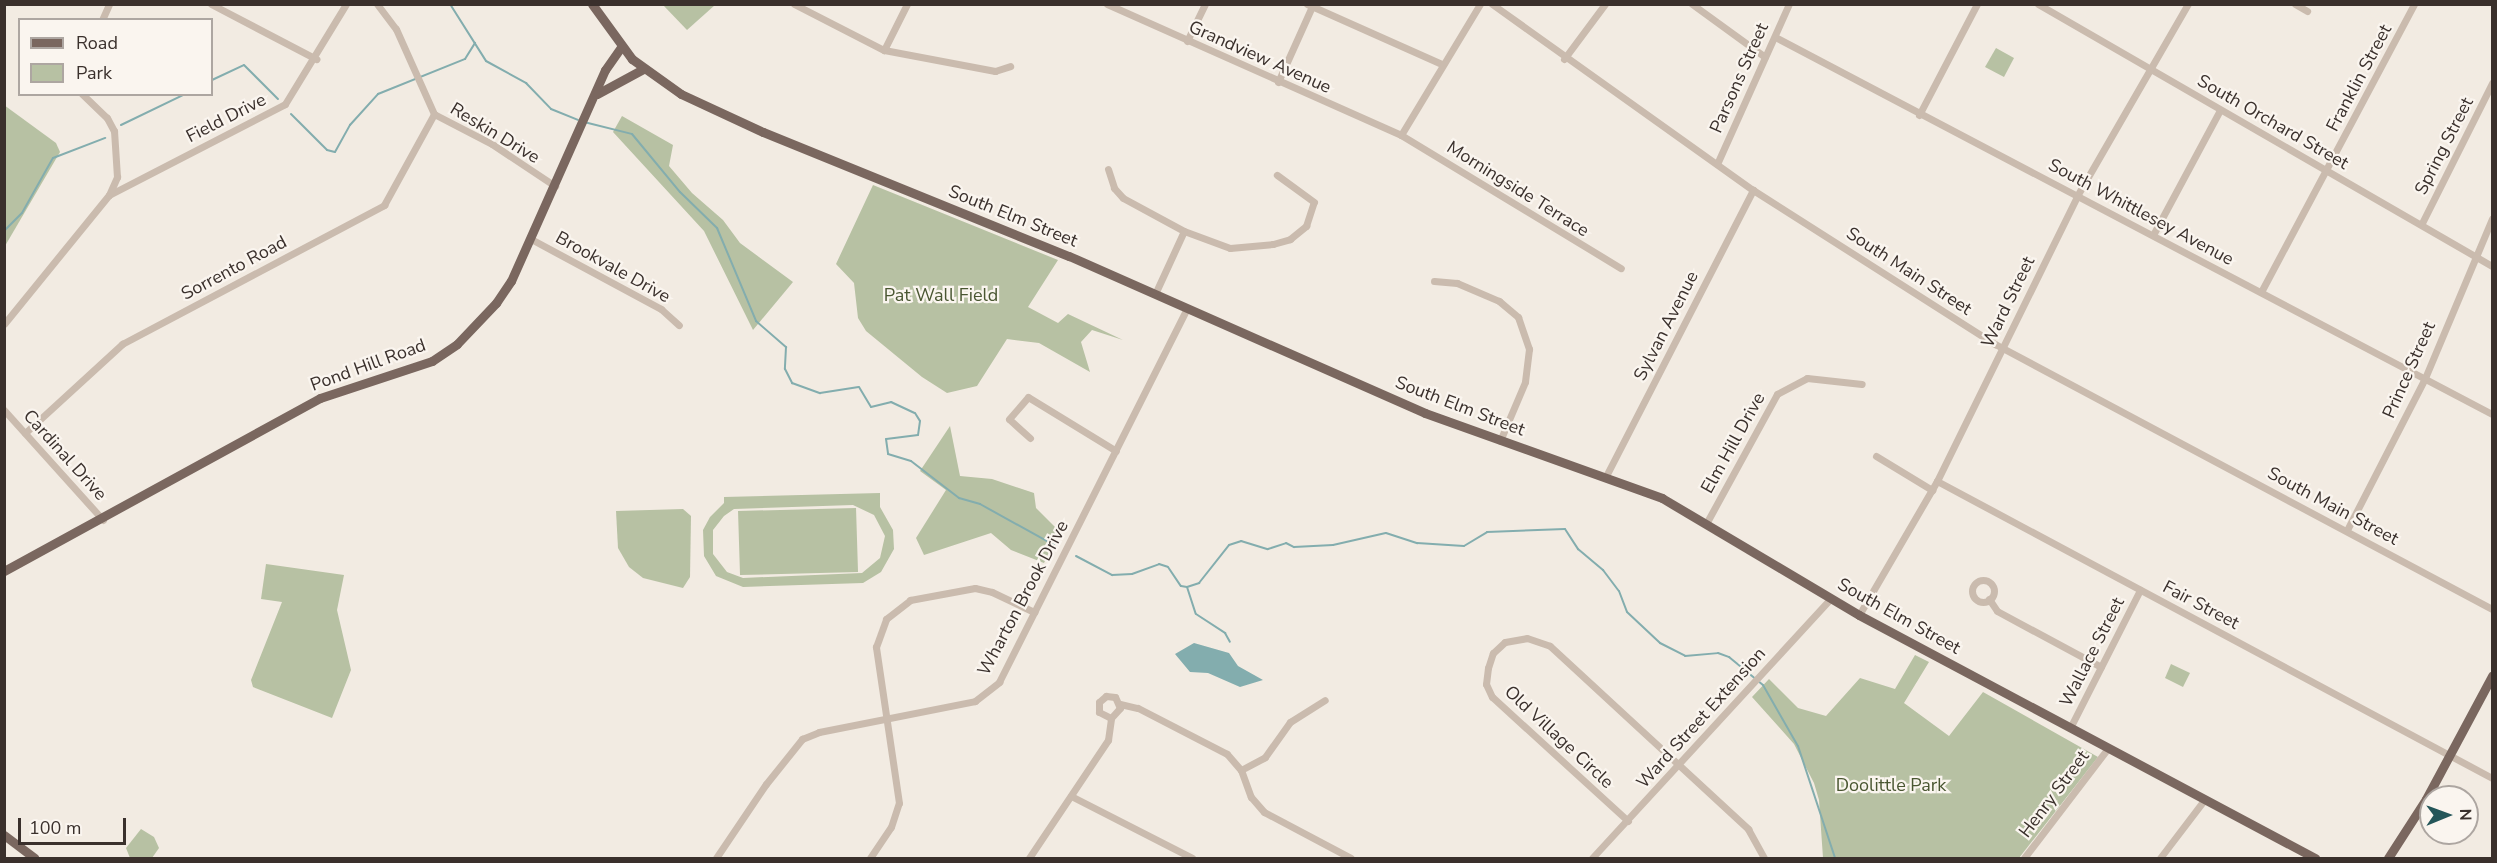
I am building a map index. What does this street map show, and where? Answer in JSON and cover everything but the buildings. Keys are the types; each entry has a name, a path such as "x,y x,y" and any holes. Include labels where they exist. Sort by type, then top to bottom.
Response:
{"main road":[{"name":"South Elm Street","path":"592,4 622,46 643,69 681,94 755,128 1155,294 1425,413 1606,476 1662,498 1707,522 1859,615 2315,858"},
{"name":"Pond Hill Road","path":"4,571 103,520 320,398 444,354 496,303 531,238 597,94 610,59 622,46"},
{"path":"597,94 643,69"},
{"path":"2388,858 2450,754 2493,675"},
{"path":"4,836 34,858"}],"street":[{"path":"103,18 110,4"},
{"path":"212,4 316,59"},
{"name":"Field Drive","path":"109,195 285,104 316,59 346,4"},
{"name":"Reskin Drive","path":"377,4 396,29 434,114 492,144 555,186"},
{"path":"794,4 884,50 995,71 1010,66"},
{"path":"884,50 907,4"},
{"name":"Grandview Avenue","path":"1107,4 1401,135"},
{"path":"1188,41 1205,4"},
{"path":"1401,135 1480,4"},
{"name":"South Main Street","path":"1492,4 1564,59 1753,190 2002,348 2493,609"},
{"path":"1564,59 1605,4"},
{"path":"1692,4 1765,57"},
{"path":"1919,114 1977,4"},
{"name":"South Orchard Street","path":"2038,4 2493,266"},
{"name":"Ward Street","path":"1859,615 1938,481 2077,196 2149,67 2188,4"},
{"path":"2295,4 2307,11"},
{"name":"Franklin Street","path":"2261,292 2415,4"},
{"path":"1278,82 1311,5 1442,64"},
{"name":"Parsons Street","path":"1717,164 1787,6"},
{"name":"South Whittlesey Avenue","path":"1775,36 1919,114 2493,414"},
{"name":"Spring Street","path":"2422,224 2493,83"},
{"path":"4,324 109,195 117,177 114,131 107,118 84,96"},
{"path":"2153,236 2220,110"},
{"name":"Sorrento Road","path":"25,433 122,344 384,205 434,114"},
{"name":"Morningside Terrace","path":"1401,135 1621,268"},
{"path":"1108,169 1114,188 1123,198 1184,231 1230,248 1257,247 1300,233 1314,202 1277,175"},
{"name":"Sylvan Avenue","path":"1606,476 1753,190"},
{"name":"Prince Street","path":"2347,530 2425,378 2474,255 2493,219"},
{"path":"1155,294 1184,231"},
{"name":"Brookvale Drive","path":"531,238 661,309 679,325"},
{"path":"1434,281 1457,283 1499,301 1518,317 1529,349 1525,382 1500,441"},
{"name":"Wharton Brook Drive","path":"716,858 766,784 802,739 819,732 957,705 986,694 1010,663 1187,309"},
{"name":"Elm Hill Drive","path":"1707,522 1777,394 1807,378 1862,384"},
{"path":"1030,438 1009,418 1029,397 1116,451"},
{"name":"Cardinal Drive","path":"4,411 103,520"},
{"path":"1876,456 1932,490"},
{"name":"Fair Street","path":"1938,481 2493,778"},
{"path":"870,858 891,827 899,803 876,647 886,619 900,605 933,594 975,588 992,592 1034,612"},
{"name":"Wallace Street","path":"2070,728 2140,590"},
{"name":"Ward Street Extension","path":"1592,858 1831,598"},
{"path":"1989,599 1996,611 2101,667"},
{"name":"Old Village Circle","path":"1628,821 1497,704 1486,684 1493,653 1505,642 1519,639 1550,646 1748,829 1764,858"},
{"path":"1111,718 1099,712 1099,702 1110,696 1120,704 1130,704 1227,754 1241,770 1251,796 1264,812 1351,858"},
{"path":"1241,770 1264,757 1290,722 1325,700"},
{"path":"1029,858 1108,740 1111,718 1119,712 1120,704"},
{"name":"Henry Street","path":"2024,858 2108,748"},
{"path":"1071,796 1192,858"},
{"path":"2160,858 2205,799"}],"green space":[{"path":"663,5 715,5 687,30"},
{"path":"1996,48 2014,58 2004,77 1985,67"},
{"path":"4,105 56,143 60,152 5,246"},
{"path":"622,116 673,145 669,166 692,193 723,220 740,243 793,282 753,330 704,231 613,132"},
{"name":"Pat Wall Field","path":"873,185 1058,260 1028,307 1058,323 1068,314 1123,340 1092,330 1081,342 1090,372 1039,343 1007,339 977,386 947,393 922,377 866,331 858,318 854,283 836,264"},
{"path":"950,426 960,476 992,479 1034,493 1036,508 1059,531 1044,563 1011,550 991,533 924,555 916,538 946,490 920,471"},
{"path":"880,493 880,507 893,530 894,549 881,572 863,583 743,587 716,576 704,556 703,530 710,517 724,503 724,497","holes":["853,505 874,515 885,536 880,558 862,573 743,578 727,572 713,554 713,530 724,516 734,509"]},
{"path":"856,508 858,572 740,575 738,511"},
{"path":"683,509 691,516 690,577 683,588 643,578 629,567 618,548 616,511"},
{"path":"266,564 344,575 337,610 351,670 332,718 253,687 251,680 282,602 261,599"},
{"name":"Doolittle Park","path":"1915,655 1929,662 1904,703 1949,736 1983,692 2098,757 2019,858 1823,858 1819,800 1814,783 1794,744 1752,697 1769,679 1798,708 1826,716 1860,678 1895,689"},
{"path":"2171,664 2190,673 2183,687 2165,678"},
{"path":"141,829 154,837 159,848 152,858 130,858 126,848"}],"water":[{"path":"1194,643 1229,653 1238,666 1263,680 1240,687 1208,673 1190,672 1175,654"}],"waterway":[{"path":"450,4 486,61 526,83 551,109 578,120"},
{"path":"291,114 327,150 335,152 350,125 378,94 465,59 475,43"},
{"path":"213,80 244,65 278,99"},
{"path":"121,125 181,96"},
{"path":"584,122 632,134 680,192 717,228 756,321 786,347 785,369 792,383 820,393 859,387 871,407 891,402 915,413 920,421 918,435 886,439 888,454 911,461 959,498 980,504 1054,545"},
{"path":"4,231 22,213 53,158 105,138"},
{"path":"1076,556 1112,575 1132,574 1159,564 1168,567 1181,586 1187,587 1199,583 1229,545 1241,541 1268,549 1286,543 1294,547 1333,545 1386,533 1417,543 1464,546 1487,532 1565,529 1578,549 1603,570 1619,591 1627,612 1660,643 1685,656 1718,653 1729,657 1763,685 1798,746 1835,858"},
{"path":"1187,587 1196,614 1225,633 1230,642"}]}
